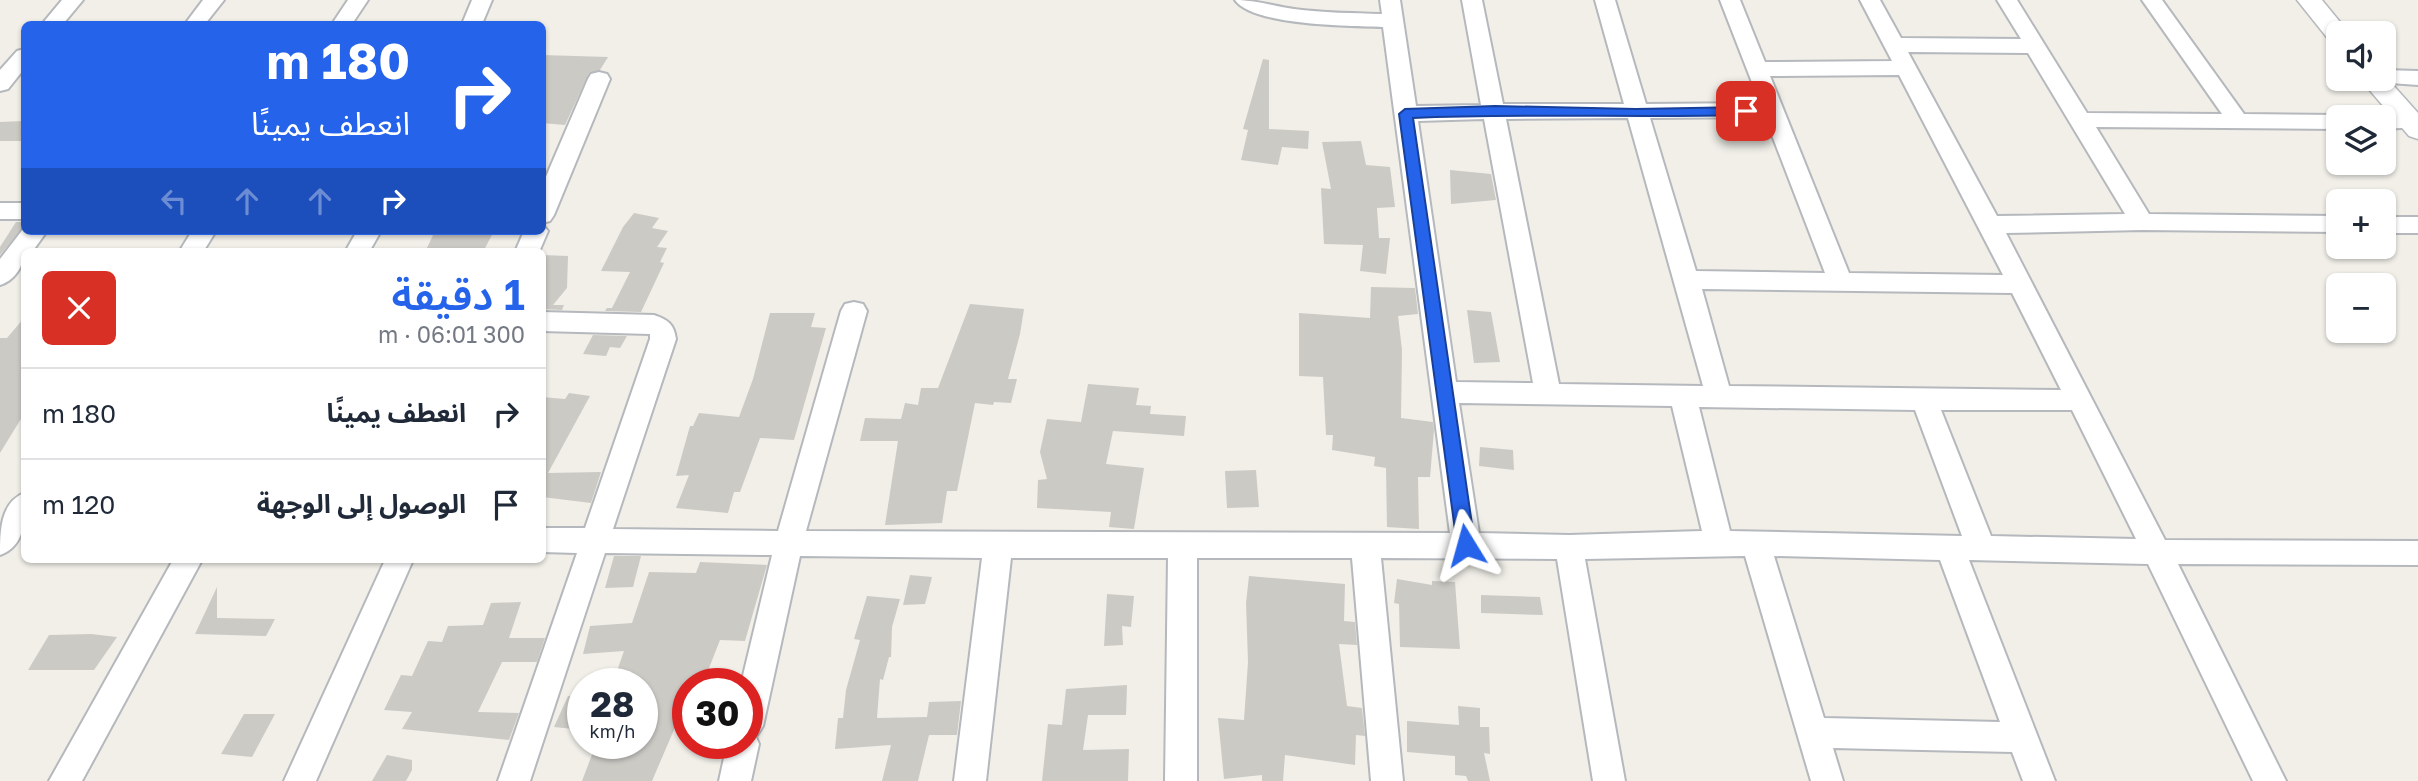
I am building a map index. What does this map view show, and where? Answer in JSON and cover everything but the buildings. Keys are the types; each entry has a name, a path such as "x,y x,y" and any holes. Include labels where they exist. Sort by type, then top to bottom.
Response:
{"street":[{"path":"55,21 73,0"},
{"path":"197,21 214,0"},
{"path":"344,21 358,0"},
{"path":"473,21 482,0"},
{"path":"1245,0 1255,7 1275,11 1392,11 1466,545"},
{"path":"1472,0 1548,394"},
{"path":"1605,0 1636,113 1688,280 1719,396"},
{"path":"1730,0 1842,283"},
{"path":"1870,0 1992,225 2078,400 2158,552 2270,781"},
{"path":"2007,0 2142,222"},
{"path":"2152,0 2238,121"},
{"path":"2309,0 2326,21"},
{"path":"1758,69 2035,46"},
{"path":"0,84 21,60"},
{"path":"2396,77 2418,78"},
{"path":"546,205 599,79"},
{"path":"2383,91 2414,126"},
{"path":"1405,114 1495,110 1636,113 1774,110"},
{"path":"2080,120 2326,122"},
{"path":"2396,124 2414,126"},
{"path":"0,211 21,211"},
{"path":"1992,225 2142,222 2326,224"},
{"path":"2396,225 2418,225"},
{"path":"0,276 21,249"},
{"path":"1688,280 2021,284"},
{"path":"760,668 789,542 854,311"},
{"path":"513,781 663,339 662,330 654,325 546,321"},
{"path":"1445,392 2078,400"},
{"path":"1683,395 1718,543"},
{"path":"1924,400 1981,548"},
{"path":"7,537 21,511"},
{"path":"546,540 998,546 1569,547 1756,543 2158,552 2418,553"},
{"path":"1756,543 1827,781"},
{"path":"1181,781 1183,545"},
{"path":"1365,545 1387,781"},
{"path":"970,781 998,546"},
{"path":"1569,547 1609,781"},
{"path":"1949,547 2039,781"},
{"path":"65,781 186,563"},
{"path":"300,781 398,563"},
{"path":"1814,733 2021,737"},
{"path":"735,781 740,759"}],"route":[{"path":"1466,545 1405,114 1495,110 1636,113 1746,111"}]}
